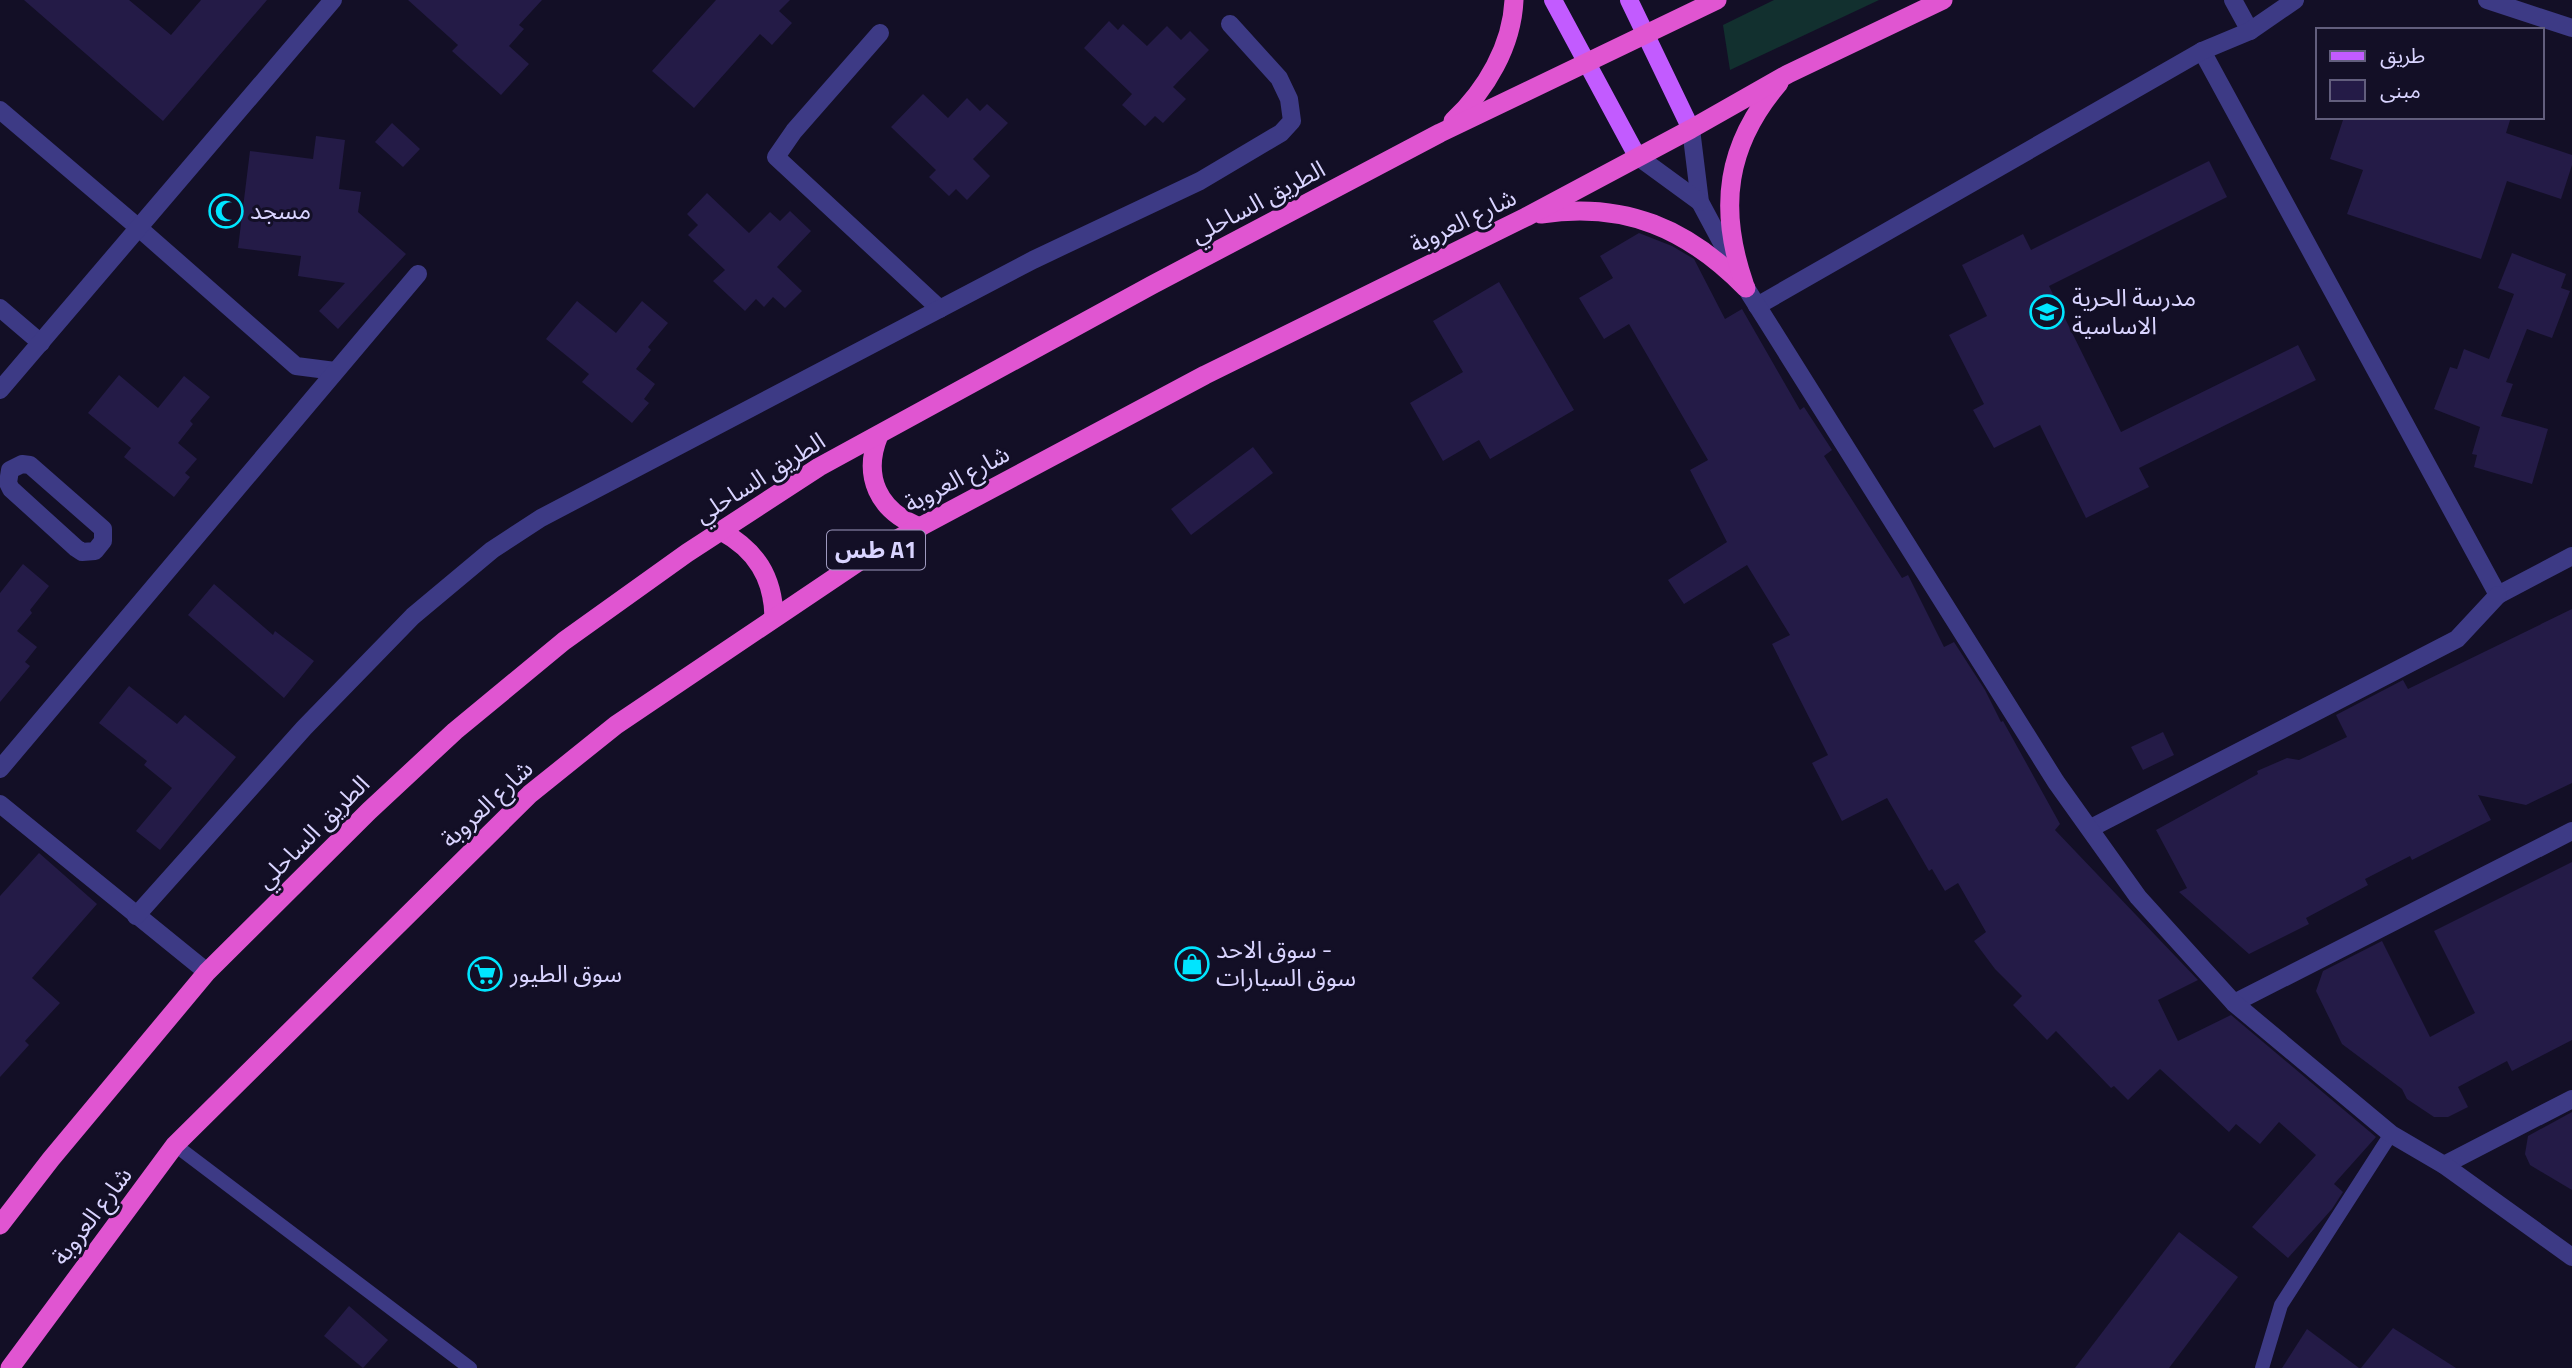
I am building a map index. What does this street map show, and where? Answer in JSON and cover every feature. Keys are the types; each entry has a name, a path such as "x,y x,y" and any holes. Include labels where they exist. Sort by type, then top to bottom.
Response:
{"highway":[{"path":"1440,133 1467,108 1489,78 1504,45 1514,0"},
{"name":"الطريق الساحلي","path":"0,1225 51,1158 207,972 369,811 455,731 564,641 721,531 819,467 1152,285 1440,133 1717,0"},
{"name":"شارع العروبة","path":"10,1368 175,1146 530,794 616,725 873,552 1205,375 1527,217 1788,74 1943,0"},
{"path":"1746,288 1734,251 1729,213 1732,174 1744,137 1762,103 1788,74"},
{"path":"1527,217 1561,211 1595,211 1630,216 1663,226 1712,256 1746,288"},
{"path":"879,435 873,449 872,464 873,480 879,495 896,515 919,527"},
{"path":"721,531 745,547 764,569 772,592 774,617"}],"main road":[{"path":"1553,0 1637,156"},
{"path":"1629,0 1692,128"}],"street":[{"path":"0,390 333,0"},
{"path":"2233,0 2250,31"},
{"path":"1757,306 2202,51 2250,31 2295,0"},
{"path":"2487,0 2572,28"},
{"path":"136,916 304,727 413,615 492,550 541,518 1032,260 1200,181 1280,133 1292,121 1289,99 1279,78 1230,24"},
{"path":"880,33 794,131 776,157 940,309"},
{"path":"2202,51 2498,595"},
{"path":"0,110 296,366 335,371"},
{"path":"1692,128 1700,202 1746,288 2056,782 2138,897 2234,1003 2391,1134 2444,1165 2572,1256"},
{"path":"1637,156 1700,202"},
{"path":"0,769 418,274"},
{"path":"0,308 41,342"},
{"path":"30,465 99,525 103,529 103,541 95,551 88,553 76,548 11,489 5,466 30,465"},
{"path":"2091,828 2457,639 2498,595 2572,556"},
{"path":"0,804 207,972"},
{"path":"2234,1003 2572,831"},
{"path":"2444,1165 2572,1099"}],"lane":[{"path":"2262,1368 2281,1306 2391,1134"},
{"path":"175,1146 470,1368"}],"green space":[{"path":"1774,0 1879,0 1730,70 1723,25"}],"building":[{"path":"24,0 129,0 171,35 201,0 267,0 163,121"},
{"path":"408,0 542,0 519,25 524,29 509,46 529,64 501,95 452,51 458,45"},
{"path":"716,0 790,0 779,11 792,23 772,45 760,34 694,108 652,71"},
{"path":"1109,21 1118,30 1123,24 1147,46 1167,26 1181,40 1190,31 1209,50 1173,87 1186,99 1163,123 1155,116 1145,126 1122,105 1132,94 1084,48"},
{"path":"923,94 948,118 967,98 980,111 987,104 1008,123 973,159 990,176 967,200 956,189 949,196 929,177 936,170 891,127"},
{"path":"2343,119 2510,119 2506,133 2572,155 2572,165 2561,199 2507,181 2481,259 2347,214 2363,170 2330,159"},
{"path":"392,123 420,149 403,167 375,142"},
{"path":"316,136 345,140 339,189 361,192 358,212 406,254 338,329 319,311 345,283 298,276 301,256 238,248 250,151 313,159"},
{"path":"2209,161 2227,197 2049,286 2121,432 2298,345 2316,380 2139,468 2149,487 2086,518 2040,425 1994,448 1973,410 1984,404 1949,335 1987,316 1962,265 2023,234 2031,250"},
{"path":"707,193 749,233 770,212 780,221 790,211 811,231 777,267 802,291 785,308 773,297 764,307 756,299 745,311 713,281 725,270 688,235 698,225 687,214"},
{"path":"1639,233 1672,246 1694,259 1725,319 1742,309 1800,410 1804,407 1832,450 1824,456 1902,578 1908,575 1944,647 1954,642 1985,690 2060,824 2055,830 2198,980 2158,1000 2178,1041 2231,1015 2376,1137 2334,1184 2343,1192 2332,1209 2288,1258 2252,1227 2316,1155 2279,1122 2260,1144 2236,1124 2229,1132 2160,1069 2128,1100 2114,1086 2111,1088 2056,1031 2047,1040 2013,1005 2022,996 1995,969 1974,941 1986,932 1958,883 1945,891 1932,869 1929,871 1887,798 1842,821 1812,763 1828,755 1772,644 1790,635 1747,565 1684,604 1668,580 1727,542 1690,470 1708,460 1629,324 1604,339 1579,298 1613,278 1600,256"},
{"path":"2512,253 2566,274 2561,288 2570,291 2552,338 2527,329 2506,382 2513,384 2501,416 2548,429 2532,484 2474,467 2477,455 2472,454 2480,427 2434,409 2450,367 2457,369 2464,349 2489,359 2514,294 2498,288"},
{"path":"1499,282 1574,410 1490,459 1479,440 1443,461 1410,403 1463,372 1433,321"},
{"path":"577,301 616,333 642,301 668,323 648,347 651,350 636,369 655,384 644,399 649,403 632,423 582,382 589,374 546,339"},
{"path":"119,375 158,408 184,376 210,397 190,421 193,424 178,443 197,459 185,473 190,477 174,497 124,457 131,448 88,413"},
{"path":"1253,447 1273,473 1191,535 1171,509"},
{"path":"23,564 49,586 17,631 37,647 25,662 30,666 0,702 0,593"},
{"path":"214,584 273,635 275,631 314,661 284,698 188,615"},
{"path":"2572,609 2572,783 2526,805 2478,795 2491,820 2412,860 2410,856 2365,879 2368,885 2306,918 2309,924 2249,954 2179,892 2187,888 2156,830 2258,774 2257,771 2287,758 2299,760 2347,737 2336,715 2403,680 2408,689"},
{"path":"129,686 177,724 185,715 236,757 160,850 136,831 172,788 144,765 147,761 99,723"},
{"path":"2163,732 2174,755 2143,770 2131,747"},
{"path":"39,853 97,904 32,978 60,1003 25,1041 29,1045 0,1077 0,896"},
{"path":"2572,862 2572,1040 2512,1071 2507,1061 2458,1087 2468,1107 2448,1117 2434,1117 2407,1099 2402,1089 2342,1044 2316,991 2323,971 2382,941 2430,1037 2475,1013 2434,931"},
{"path":"2572,1112 2572,1190 2530,1165 2525,1154 2528,1136"},
{"path":"2179,1232 2238,1277 2169,1368 2075,1368"},
{"path":"349,1306 388,1340 363,1368 324,1336"},
{"path":"2393,1328 2456,1368 2361,1368"},
{"path":"2307,1329 2359,1368 2282,1368"}],"place":[{"name":"مسجد","path":"226,211"},
{"name":"مدرسة الحرية الاساسية","path":"2047,312"},
{"name":"سوق الاحد - سوق السيارات","path":"1192,964"},
{"name":"سوق الطيور","path":"485,974"}]}
